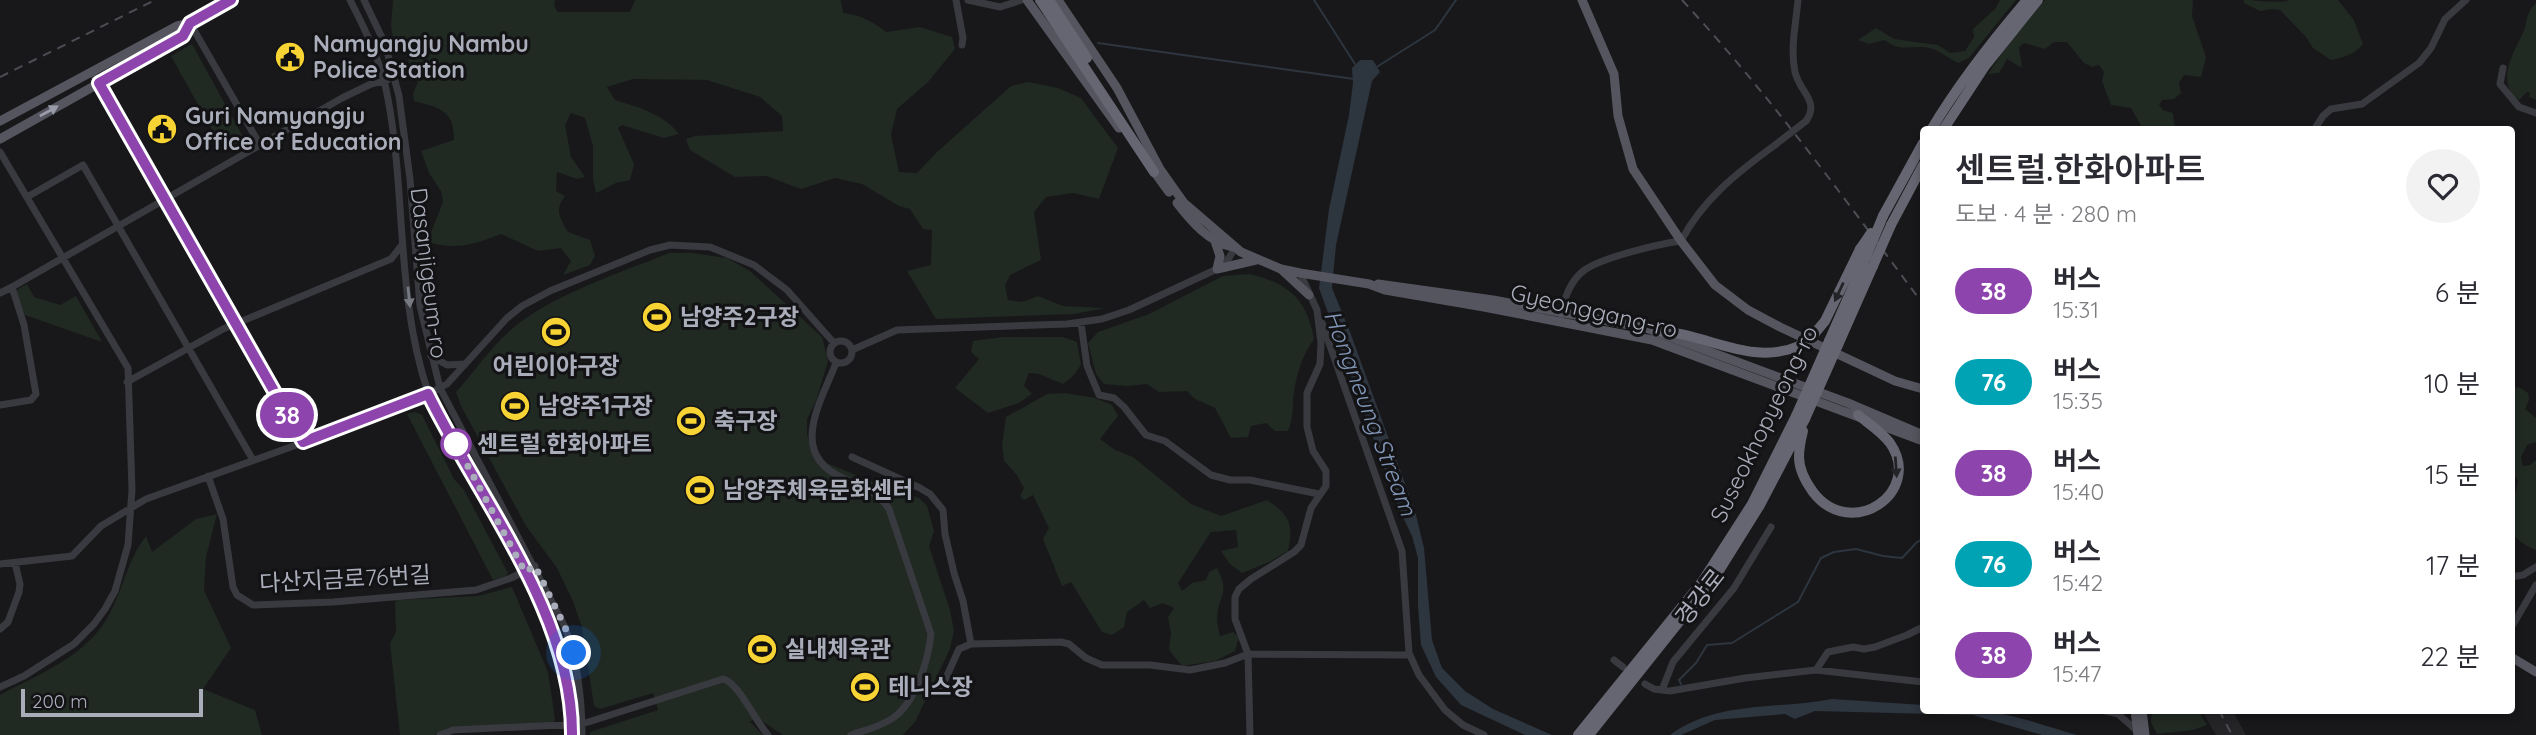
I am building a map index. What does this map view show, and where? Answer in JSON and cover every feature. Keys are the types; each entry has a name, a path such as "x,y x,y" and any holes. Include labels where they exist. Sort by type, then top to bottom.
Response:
{"highway":[{"path":"1040,0 1157,171"},
{"path":"1049,0 1157,171"},
{"path":"1934,126 1964,79 2027,0"},
{"path":"1946,126 1985,66 2038,0"},
{"name":"Suseokhopyeong-ro","path":"1866,257 1899,198 1920,150"},
{"name":"Suseokhopyeong-ro","path":"1578,735 1607,707 1676,628 1728,558 1760,505 1800,417 1833,343 1883,216 1920,169"},
{"path":"1656,331 1672,331 1755,354 1778,353 1799,346 1825,321 1866,257"},
{"path":"1800,417 1799,457 1805,480 1818,498 1832,508 1842,512 1863,513 1882,503 1890,494 1897,480 1898,464 1890,442 1858,415"},
{"name":"Suseokhopyeong-ro","path":"1589,735 1607,707"}],"main road":[{"path":"0,121 231,0"},
{"name":"Gyeonggang-ro","path":"1058,0 1116,89 1157,171 1184,212 1214,241 1235,248"},
{"path":"1582,0 1614,74 1618,116 1633,169 1681,241 1716,285 1748,310 1895,381 1920,388"},
{"name":"Gyeonggang-ro","path":"1019,1 1116,124 1184,203 1235,248 1256,260 1300,274 1369,284 1385,290 1656,331 1920,434"},
{"path":"0,139 183,36 190,23"},
{"path":"1214,241 1220,256 1217,269 1256,260"},
{"path":"1281,269 1309,295"},
{"name":"Gyeonggang-ro","path":"1561,317 1672,347 1920,440"},
{"path":"2515,659 2536,672"},
{"path":"2136,714 2140,734"},
{"path":"2140,734 2142,714"}],"street":[{"name":"Dasanjigeum-ro","path":"350,0 372,47 388,98 415,341 428,394 525,572 561,657 567,679 572,735"},
{"name":"Dasanjigeum-ro","path":"364,0 385,44 395,79 407,152 420,306 440,388 565,627 579,678 582,735"},
{"path":"956,0 962,45"},
{"path":"968,0 1000,7 1019,1"},
{"path":"1561,317 1571,284 1583,271 1661,243 1681,241 1690,224 1716,192 1734,175 1806,121 1812,112 1812,106 1795,71 1793,54 1798,0"},
{"path":"2317,126 2331,109 2362,104 2419,63 2431,48 2445,19 2466,0"},
{"path":"190,23 260,145"},
{"path":"2503,68 2500,84 2519,107 2536,113"},
{"path":"92,72 303,442"},
{"path":"0,293 342,98 383,81 395,79"},
{"path":"0,152 128,368 132,508 128,545 115,591 94,624 74,644 0,687"},
{"path":"27,197 83,165 253,460"},
{"path":"127,382 234,324 385,262 396,255 403,241"},
{"path":"0,564 72,556 101,526 146,499 428,394 447,384 507,318 522,306 550,291 650,250 670,245 710,247 754,265 787,290 834,343"},
{"path":"852,350 897,330 1080,323 1102,319 1129,310 1217,269 1235,248"},
{"path":"385,262 402,268 406,274"},
{"path":"1300,274 1317,310 1402,551 1410,655 1419,675 1445,710 1463,725 1484,735"},
{"path":"0,405 31,400 36,394 24,325 12,287"},
{"path":"1250,735 1248,654 1235,619 1235,597 1239,589 1251,579 1301,545 1307,519 1326,486 1326,471 1313,451 1307,427 1307,393 1321,356 1317,310"},
{"path":"1080,323 1087,366 1099,395 1114,398 1146,435 1164,441 1201,469 1219,478 1250,480 1319,494"},
{"path":"834,343 846,342 852,350"},
{"path":"834,343 830,353 836,363"},
{"path":"836,363 849,361 852,350"},
{"path":"431,356 447,365 466,363"},
{"path":"836,363 812,428 811,442 816,456 829,471 872,490 889,509 931,634 910,700 884,724 851,735"},
{"path":"852,457 920,488 943,510 945,534 963,601 971,644"},
{"name":"다산지금로76번길","path":"208,476 223,519 233,587 237,595 253,605 334,602 475,590 535,566"},
{"name":"경강로","path":"1662,690 1673,662 1734,588 1771,527"},
{"path":"0,629 8,622 19,592 15,563"},
{"path":"2515,576 2536,567"},
{"path":"2515,621 2536,585"},
{"path":"1816,670 1828,652 1853,647 1875,647 1920,629"},
{"path":"941,689 959,649 971,644 1061,642 1069,644 1086,658 1102,665 1150,665 1190,670 1225,663 1248,654 1410,655"},
{"path":"1614,660 1623,667"},
{"path":"1645,684 1662,690 1816,670 1920,682"},
{"path":"440,735 453,730 582,724 723,679 733,682 768,735"},
{"path":"2122,714 2140,734"}],"shaded area":[{"path":"393,0 555,0 554,6 558,12 630,12 635,0 839,0 843,13 866,19 886,32 920,27 952,37 955,49 928,82 897,109 891,135 899,172 917,173 1011,86 1028,82 1058,88 1081,98 1118,148 1099,199 1073,193 1046,197 1034,212 1041,260 1010,275 1005,286 1008,300 1022,302 1038,296 1063,306 1105,308 1074,314 936,319 907,271 931,265 932,230 923,229 910,209 899,206 862,184 835,178 801,189 766,176 735,177 690,150 686,139 695,136 783,131 782,116 760,97 707,80 633,79 607,87 615,100 658,116 679,134 664,138 622,125 618,128 634,164 630,180 616,183 596,193 593,179 593,146 585,118 571,113 565,125 571,157 585,177 577,179 557,172 556,191 565,196 559,210 568,232 590,240 595,256 590,265 563,275 571,261 561,248 538,251 501,234 466,245 431,243 430,235 443,202 441,191 429,173 421,151 454,140 453,130 444,112 414,101 413,94 418,82 409,68 408,53 393,38"},
{"path":"2000,0 2016,0 1969,58 1958,63 1927,47 1896,46 1885,40 1869,44 1858,40 1876,28 1894,39 1938,45 1950,53 1965,51 1974,37 1973,29 1995,9"},
{"path":"2045,0 2193,0 2192,16 2206,57 2201,77 2184,75 2179,83 2181,93 2174,99 2162,100 2159,105 2163,110 2173,113 2175,126 2141,126 2131,108 2111,105 2102,81 2104,72 2099,65 2092,67 2084,63 2067,42 2054,42 2045,49 2024,43 2019,47 2022,68 2007,59 1999,73 1988,74 2009,43"},
{"path":"2244,0 2338,0 2354,20 2363,44 2353,53 2331,60 2313,48 2280,10 2260,11 2244,3"},
{"path":"2536,3 2536,100 2529,97 2530,93 2527,92 2519,100 2508,85 2508,68 2525,29 2528,14"},
{"path":"192,44 246,142 225,153 171,56"},
{"name":"남양주체육문화센터","path":"669,253 727,258 750,271 822,337 828,361 816,401 807,419 807,434 814,458 919,498 927,506 934,531 929,546 954,631 950,649 915,722 903,735 783,735 759,719 749,721 763,735 590,735 590,732 658,710 653,693 600,709 594,706 582,627 572,599 557,568 526,526 456,392 501,339 534,313 591,284"},
{"path":"1250,274 1286,288 1301,303 1311,325 1314,339 1299,371 1288,431 1275,431 1266,423 1251,426 1248,437 1231,438 1215,408 1195,399 1187,391 1159,392 1147,384 1104,384 1096,374 1088,343 1098,332 1149,314 1223,276"},
{"path":"27,284 34,297 60,305 76,296 102,342 25,315 16,294 18,289"},
{"path":"1003,337 1063,337 1077,342 1081,365 1063,384 1039,374 1029,373 1024,386 1032,394 1019,403 988,413 955,388 979,359 971,352 973,341"},
{"path":"2519,387 2528,393 2529,400 2525,409 2536,418 2536,442 2527,445 2521,457 2523,466 2536,460 2536,550 2515,535 2515,494 2518,480 2515,476 2515,388"},
{"path":"1065,393 1095,398 1112,405 1118,416 1100,439 1115,450 1133,457 1191,504 1221,516 1267,500 1285,515 1290,527 1288,551 1242,573 1230,564 1221,551 1238,547 1236,530 1211,532 1178,583 1182,591 1192,583 1206,580 1209,572 1217,568 1223,584 1218,628 1220,636 1233,632 1239,637 1235,651 1215,661 1182,666 1169,650 1171,633 1168,617 1174,608 1163,603 1150,608 1144,600 1127,612 1124,627 1112,635 1102,632 1071,582 1062,586 1043,539 1049,528 1033,495 1024,500 1020,496 1024,488 1004,461 1002,445 1006,417 1047,394"},
{"path":"415,412 422,415 454,479 464,490 508,573 506,576 493,580 407,414"},
{"path":"217,514 206,557 204,590 231,648 203,689 255,710 262,735 0,735 0,695 75,653 100,629 146,536 152,552 196,519"},
{"path":"512,587 548,672 555,719 553,723 448,728 434,735 400,735 390,643 396,632 397,600 478,596"},
{"path":"2152,714 2201,714 2207,725 2193,730 2157,734 2151,722"},
{"path":"2204,714 2235,714 2246,735 2216,735"}],"water":[{"name":"Hongneung Stream","path":"1360,60 1373,60 1380,72 1372,81 1336,245 1332,288 1415,511 1424,548 1432,640 1442,668 1465,691 1493,709 1552,735 1525,735 1461,705 1436,677 1421,645 1418,558 1412,536 1399,509 1319,288 1329,209 1349,115 1352,68"},
{"path":"1832,699 1920,705 1920,714 1815,711 1795,719 1785,714 1715,720 1681,735 1670,735 1688,724 1728,711"},
{"path":"1934,714 2002,714 2077,735 2042,735 1973,715"}],"waterway":[{"path":"1314,0 1355,64"},
{"name":"Hongneung Stream","path":"1375,68 1435,30 1456,0"},
{"path":"1098,43 1354,79"},
{"path":"1681,684 1679,680 1696,663 1707,645 1732,643 1798,602 1821,558 1834,552 1856,549 1902,558 1920,540"}],"railway":[{"path":"0,77 155,0"},
{"path":"1682,0 1777,111 1920,300"},
{"path":"2221,714 2232,735"}],"bus line":[{"name":"38","path":"231,0 190,23 183,36 99,83 303,442 428,394 519,560 547,619 567,679 572,735"}],"place":[{"name":"Namyangju Nambu Police Station","path":"290,57"},
{"name":"Guri Namyangju Office of Education","path":"162,129"},
{"name":"남양주2구장","path":"657,317"},
{"name":"어린이야구장","path":"556,332"},
{"name":"남양주1구장","path":"515,406"},
{"name":"축구장","path":"691,421"},
{"name":"센트럴.한화아파트","path":"456,444"},
{"name":"남양주체육문화센터","path":"700,490"},
{"name":"실내체육관","path":"762,649"},
{"name":"테니스장","path":"865,687"}],"route":[{"path":"456,444 525,572 535,566 565,627 574,653"}]}
